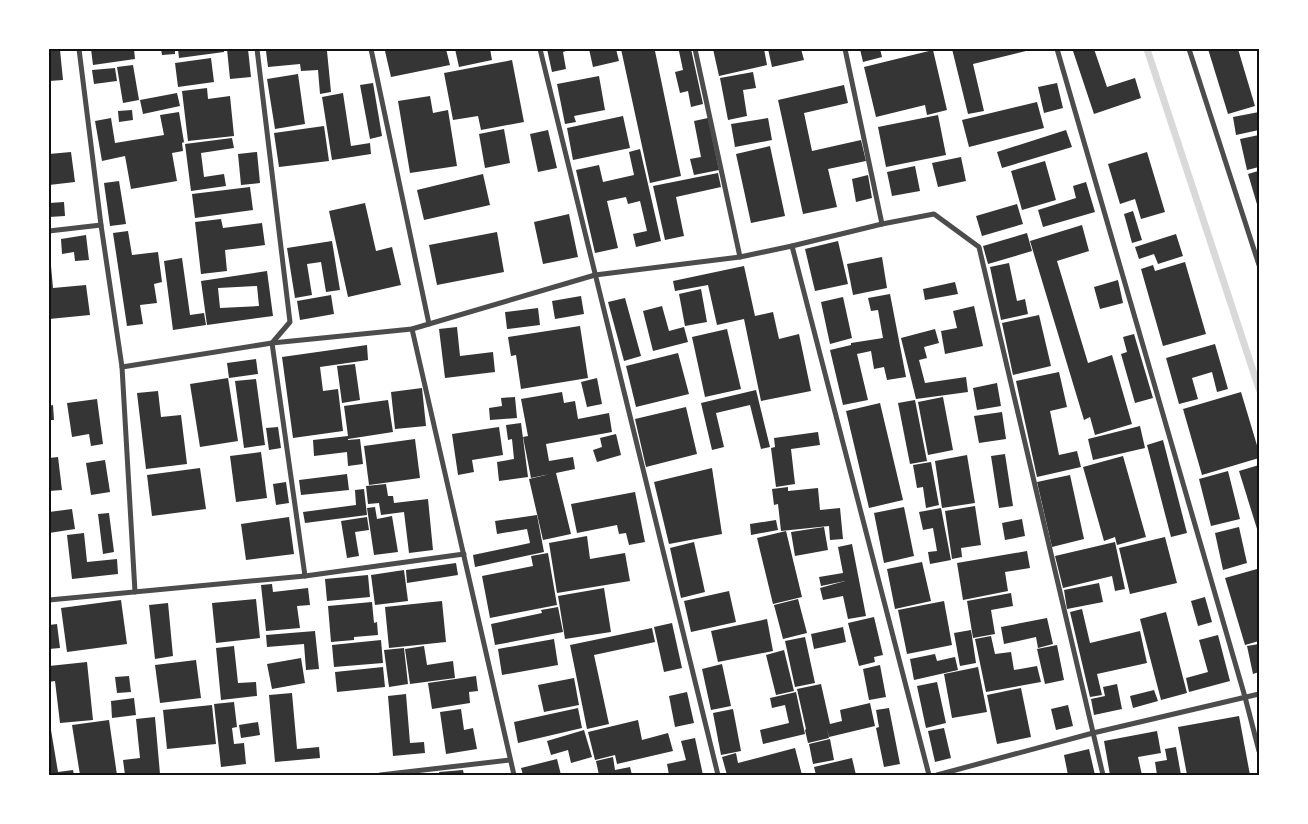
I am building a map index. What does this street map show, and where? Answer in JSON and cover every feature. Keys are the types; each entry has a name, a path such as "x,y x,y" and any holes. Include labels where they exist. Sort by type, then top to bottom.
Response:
{"street":[{"path":"79,49 101,225 122,367 136,592"},
{"path":"257,49 290,322 272,343 304,576"},
{"path":"371,49 429,324"},
{"path":"540,49 718,775"},
{"path":"695,49 740,257"},
{"path":"845,49 882,224"},
{"path":"1057,49 1259,751"},
{"path":"1189,49 1259,265"},
{"path":"122,367 272,343 412,329 595,274 740,257 934,214 979,247 1103,775"},
{"path":"49,231 101,225"},
{"path":"792,246 929,775"},
{"path":"412,329 514,775"},
{"path":"49,600 304,576 464,554"},
{"path":"937,775 1093,733 1259,694"},
{"path":"380,775 510,760"}],"building":[{"path":"91,49 134,49 135,59 93,65"},
{"path":"161,49 175,49 175,54 162,55"},
{"path":"178,49 224,49 224,52 179,58"},
{"path":"227,49 248,49 251,77 230,79"},
{"path":"320,49 320,51 327,51 331,92 320,94 318,70 301,71 300,64 268,67 266,51"},
{"path":"394,49 446,49 450,65 391,77 385,51"},
{"path":"455,49 490,49 492,60 459,67"},
{"path":"547,49 572,49 563,52 566,69 552,72"},
{"path":"589,49 616,49 619,61 593,67"},
{"path":"621,49 662,49 655,51 681,176 650,183"},
{"path":"691,49 703,104 691,107 688,91 680,93 675,72 683,70 679,51"},
{"path":"713,49 764,49 767,65 719,76"},
{"path":"768,49 801,49 804,60 772,67"},
{"path":"860,49 880,49 882,57 863,62"},
{"path":"952,49 1034,49 973,64 984,111 968,114"},
{"path":"1094,49 1107,87 1135,78 1141,98 1094,114 1073,51"},
{"path":"1208,49 1238,49 1255,106 1228,114"},
{"path":"60,50 63,80 49,81 49,51"},
{"path":"933,50 947,110 927,115 925,105 876,117 864,67"},
{"path":"211,58 214,82 178,87 175,63"},
{"path":"512,60 524,122 481,130 478,116 453,120 444,73"},
{"path":"133,65 139,100 123,103 117,67"},
{"path":"115,68 117,81 94,84 92,70"},
{"path":"753,72 756,88 743,90 747,116 728,120 720,78"},
{"path":"298,74 305,124 275,129 267,79"},
{"path":"599,76 605,110 574,116 576,122 565,124 557,84"},
{"path":"373,83 382,136 370,139 360,85"},
{"path":"1057,83 1063,108 1044,113 1038,87"},
{"path":"844,85 848,103 804,113 812,151 861,140 866,161 828,169 837,207 803,214 778,100"},
{"path":"207,88 208,99 230,96 234,136 188,141 182,91"},
{"path":"177,93 180,106 143,114 140,100"},
{"path":"343,93 351,146 370,143 371,154 332,160 322,97"},
{"path":"430,96 433,113 448,110 457,166 410,173 398,101"},
{"path":"1037,102 1044,128 969,147 962,120"},
{"path":"132,110 133,120 119,122 118,111"},
{"path":"179,112 184,142 182,143 183,151 172,153 177,181 131,189 125,156 102,161 95,121 111,118 115,143 164,135 160,115"},
{"path":"1259,112 1259,130 1236,135 1233,117"},
{"path":"938,115 946,155 886,167 878,127"},
{"path":"623,116 630,148 573,160 567,128"},
{"path":"708,118 719,170 694,175 690,159 701,157 694,121"},
{"path":"768,118 772,140 735,147 731,124"},
{"path":"324,126 329,161 279,167 274,133"},
{"path":"504,129 510,163 485,168 479,134"},
{"path":"548,130 557,168 538,172 530,134"},
{"path":"1066,130 1072,147 1002,168 997,152"},
{"path":"1259,135 1259,167 1247,170 1240,139"},
{"path":"232,138 234,148 201,153 204,177 224,174 226,186 191,191 185,144"},
{"path":"770,146 785,216 751,223 736,154"},
{"path":"640,149 661,241 636,247 633,234 647,231 640,201 628,204 626,197 607,201 618,248 595,253 576,170 599,165 603,182 634,175 629,152"},
{"path":"71,152 75,182 49,185 49,154"},
{"path":"257,152 260,183 241,185 238,154"},
{"path":"1147,152 1165,212 1141,219 1135,199 1120,204 1108,164"},
{"path":"961,157 966,181 938,187 932,163"},
{"path":"1045,161 1056,200 1022,210 1011,171"},
{"path":"915,166 920,191 892,196 887,172"},
{"path":"1258,171 1259,173 1259,211 1248,174"},
{"path":"718,173 721,187 676,197 684,236 665,240 653,186"},
{"path":"483,174 490,205 424,220 417,190"},
{"path":"868,175 872,198 856,202 852,179"},
{"path":"119,181 126,224 110,226 104,183"},
{"path":"1086,182 1095,212 1043,227 1038,210 1076,198 1073,186"},
{"path":"250,187 253,210 195,218 192,194"},
{"path":"64,202 65,216 49,217 49,203"},
{"path":"365,203 376,251 392,247 401,285 348,297 329,211"},
{"path":"1017,204 1023,224 982,236 976,216"},
{"path":"1133,211 1142,240 1132,243 1124,214"},
{"path":"569,214 578,257 543,264 534,222"},
{"path":"221,219 223,228 262,223 265,245 225,250 227,271 201,274 195,222"},
{"path":"1082,225 1089,251 1057,261 1088,363 1112,355 1132,424 1095,435 1090,417 1084,420 1030,241"},
{"path":"128,231 132,255 158,252 162,282 154,284 157,303 140,305 143,324 127,326 113,233"},
{"path":"497,232 504,272 437,285 429,245"},
{"path":"1027,233 1032,251 988,264 983,246"},
{"path":"1176,234 1183,256 1158,264 1154,254 1139,259 1135,247"},
{"path":"86,235 89,260 75,261 74,252 62,254 61,239"},
{"path":"332,241 340,290 326,292 321,262 307,264 312,295 295,298 287,248"},
{"path":"838,241 848,284 815,291 805,249"},
{"path":"49,255 53,288 86,285 90,315 49,319"},
{"path":"882,257 887,288 853,295 847,264"},
{"path":"182,258 190,315 204,313 206,325 173,330 164,261"},
{"path":"1185,262 1206,334 1163,346 1141,269 1153,265 1155,271"},
{"path":"1009,263 1017,301 1025,299 1028,314 1001,320 990,267"},
{"path":"744,266 755,316 773,312 779,339 799,334 811,391 761,401 744,319 717,325 708,285 675,291 673,281"},
{"path":"267,271 273,316 207,325 201,281","holes":["257,286 259,306 220,308 218,288"]},
{"path":"1118,280 1123,303 1100,309 1094,287"},
{"path":"955,282 958,294 925,300 923,289"},
{"path":"701,289 707,322 685,326 679,294"},
{"path":"890,294 906,377 887,380 884,367 874,369 871,351 857,354 868,400 843,405 830,350 851,345 851,343 883,338 878,310 871,311 868,298"},
{"path":"331,295 334,314 300,320 297,301"},
{"path":"581,296 584,314 555,319 552,301"},
{"path":"843,297 852,338 830,344 821,302"},
{"path":"625,298 641,356 624,361 608,302"},
{"path":"662,306 669,331 684,327 688,342 653,351 643,311"},
{"path":"974,306 983,346 945,354 941,331 957,328 953,311"},
{"path":"538,308 540,325 507,329 505,312"},
{"path":"1039,315 1051,366 1013,375 1002,323"},
{"path":"580,326 588,378 521,389 516,355 511,356 508,337"},
{"path":"457,327 460,356 493,352 495,372 445,378 439,329"},
{"path":"727,329 741,389 705,397 692,337"},
{"path":"935,329 939,343 924,347 927,358 919,360 925,383 966,377 968,392 916,399 901,338"},
{"path":"1134,334 1153,398 1135,403 1121,354 1127,352 1123,337"},
{"path":"1215,344 1228,389 1217,392 1212,372 1192,378 1198,399 1179,404 1166,358"},
{"path":"367,345 368,360 320,367 323,391 338,389 343,431 293,438 282,357"},
{"path":"678,353 689,394 636,407 626,366"},
{"path":"256,359 258,374 229,378 227,363"},
{"path":"355,364 360,400 342,403 337,366"},
{"path":"1059,372 1067,407 1050,411 1059,455 1077,451 1081,467 1037,477 1016,381"},
{"path":"228,378 238,441 200,447 190,384"},
{"path":"597,378 602,404 587,407 581,382"},
{"path":"256,379 265,445 244,448 235,381"},
{"path":"997,383 1001,406 977,410 973,388"},
{"path":"422,388 426,426 395,429 391,392"},
{"path":"756,390 770,447 761,449 750,405 716,413 724,447 712,450 701,403"},
{"path":"158,391 161,417 181,415 187,464 146,469 137,393"},
{"path":"562,392 564,403 575,401 578,419 609,413 612,432 546,444 549,461 573,457 575,469 556,473 571,534 543,540 529,479 550,474 531,478 523,437 528,436 521,399"},
{"path":"1241,392 1259,452 1259,458 1202,475 1183,409"},
{"path":"515,397 517,418 490,420 489,408 502,406 501,398"},
{"path":"943,397 953,450 928,455 918,402"},
{"path":"97,399 103,444 91,446 89,434 72,437 67,403"},
{"path":"388,400 393,432 348,439 360,439 363,464 348,466 347,452 314,456 313,440 348,436 344,406"},
{"path":"915,400 927,461 910,464 898,403"},
{"path":"880,403 903,500 869,508 846,411"},
{"path":"53,405 54,420 49,420 49,406"},
{"path":"686,407 697,454 646,467 635,419"},
{"path":"1002,412 1006,439 979,443 974,416"},
{"path":"521,423 528,477 499,481 497,462 514,459 512,439 508,440 506,425"},
{"path":"1140,426 1145,448 1093,460 1088,439"},
{"path":"278,427 281,448 269,450 266,428"},
{"path":"499,427 503,455 472,460 474,472 458,475 452,434"},
{"path":"818,432 820,445 791,449 795,484 776,487 771,448 775,447 774,438"},
{"path":"616,434 621,455 597,462 593,450 602,447 600,438"},
{"path":"415,439 420,478 369,485 364,446"},
{"path":"1163,440 1187,533 1171,537 1147,445"},
{"path":"261,452 267,498 236,502 230,456"},
{"path":"1005,454 1013,506 999,508 991,456"},
{"path":"967,455 975,503 942,508 935,461"},
{"path":"1123,456 1146,537 1117,545 1115,537 1104,541 1083,467"},
{"path":"58,457 62,490 49,491 49,458"},
{"path":"105,460 110,492 91,495 86,463"},
{"path":"931,462 939,505 926,508 923,487 917,488 913,465"},
{"path":"1259,465 1259,531 1258,532 1239,471"},
{"path":"200,468 206,509 152,516 147,475"},
{"path":"712,468 722,534 669,544 654,482"},
{"path":"1228,471 1240,519 1211,526 1199,479"},
{"path":"347,474 349,490 301,495 299,480"},
{"path":"1070,475 1084,539 1052,547 1037,482"},
{"path":"286,482 289,503 276,505 273,484"},
{"path":"386,484 388,496 393,496 394,503 428,499 433,550 409,553 404,512 381,515 379,503 368,504 366,486"},
{"path":"788,487 788,491 818,488 820,510 840,508 843,539 830,540 829,526 781,531 778,504 774,505 772,489"},
{"path":"364,489 367,515 305,523 303,512 356,505 355,490"},
{"path":"635,492 645,542 629,545 626,533 619,534 617,525 577,533 571,504"},
{"path":"975,506 981,545 961,548 962,557 952,559 945,511"},
{"path":"375,507 377,519 392,516 398,552 374,555 367,508"},
{"path":"904,507 914,556 884,563 874,513"},
{"path":"941,508 951,560 930,564 928,552 937,551 933,528 923,530 919,512"},
{"path":"72,509 75,529 49,533 49,512"},
{"path":"109,513 114,552 103,554 98,514"},
{"path":"537,515 544,552 475,567 473,555 530,543 527,529 497,534 495,521"},
{"path":"289,517 294,554 246,560 241,524"},
{"path":"367,517 369,530 355,532 359,556 347,558 341,521"},
{"path":"1022,519 1025,536 1005,540 1002,523"},
{"path":"776,520 778,530 751,535 750,524"},
{"path":"824,527 828,550 795,556 791,532"},
{"path":"1239,527 1247,563 1223,570 1215,533"},
{"path":"786,531 802,597 773,604 757,538"},
{"path":"84,533 87,562 117,559 118,574 72,579 67,535"},
{"path":"587,536 590,559 625,553 630,581 557,593 549,543"},
{"path":"1165,537 1177,583 1130,594 1119,548"},
{"path":"694,542 705,592 681,598 670,548"},
{"path":"1115,542 1125,589 1115,591 1112,576 1063,588 1055,556"},
{"path":"852,544 866,616 848,619 843,596 823,600 820,588 845,581 821,586 819,577 843,573 838,547"},
{"path":"1027,551 1030,568 1005,572 1008,591 963,600 957,563"},
{"path":"548,553 557,605 490,618 482,576 533,566 531,556"},
{"path":"922,562 931,601 895,609 887,569"},
{"path":"456,563 458,575 407,583 406,570"},
{"path":"1257,569 1259,576 1259,641 1245,645 1225,578"},
{"path":"404,570 408,601 375,605 371,575"},
{"path":"368,575 370,597 327,601 325,579"},
{"path":"1099,583 1103,602 1067,609 1064,590"},
{"path":"272,584 273,592 308,588 310,605 297,606 300,628 266,631 261,585"},
{"path":"604,588 611,632 565,639 558,596"},
{"path":"729,591 736,622 691,632 684,601"},
{"path":"1011,593 1013,606 991,610 995,634 973,638 967,601"},
{"path":"1205,597 1212,622 1198,626 1191,601"},
{"path":"256,599 260,638 216,643 212,603"},
{"path":"798,599 807,633 783,639 774,605"},
{"path":"121,600 127,644 67,652 61,608"},
{"path":"442,601 446,642 389,648 385,607"},
{"path":"944,601 952,645 907,654 898,610"},
{"path":"372,602 374,623 377,622 378,635 354,637 354,640 331,642 328,606"},
{"path":"168,603 173,656 155,659 149,605"},
{"path":"558,607 563,632 495,645 491,624 542,613 541,610"},
{"path":"1082,609 1090,643 1140,631 1147,663 1097,674 1102,695 1090,697 1070,612"},
{"path":"1166,612 1187,693 1161,700 1140,619"},
{"path":"874,617 883,655 874,657 875,662 859,666 848,623"},
{"path":"1047,618 1053,644 1038,648 1036,637 1004,644 1001,627"},
{"path":"767,619 773,651 718,662 711,631"},
{"path":"672,623 682,668 664,672 654,627"},
{"path":"57,624 60,648 49,649 49,625"},
{"path":"843,627 846,642 814,649 811,634"},
{"path":"652,628 655,642 594,655 609,724 587,729 570,645"},
{"path":"971,630 976,663 960,666 954,633"},
{"path":"315,631 319,669 306,670 304,644 267,647 266,635"},
{"path":"1218,635 1230,681 1189,692 1186,678 1208,672 1199,640"},
{"path":"991,636 995,654 1011,652 1014,670 1037,666 1041,682 986,692 975,639"},
{"path":"805,637 815,683 795,687 785,641"},
{"path":"554,639 558,665 502,675 498,649"},
{"path":"381,640 383,663 334,667 332,645"},
{"path":"1259,644 1259,672 1253,674 1247,646"},
{"path":"1057,645 1064,680 1045,684 1037,649"},
{"path":"234,646 238,683 256,682 257,696 221,700 216,648"},
{"path":"424,646 427,665 453,661 455,678 410,684 405,649"},
{"path":"404,648 408,684 389,687 384,650"},
{"path":"784,650 794,691 776,695 766,655"},
{"path":"935,654 937,661 955,657 958,670 914,680 910,659"},
{"path":"301,658 305,683 272,689 267,664"},
{"path":"196,660 201,698 160,703 155,665"},
{"path":"87,662 93,720 60,723 55,681 49,682 49,666"},
{"path":"722,664 731,706 711,710 702,669"},
{"path":"880,665 886,697 869,700 863,669"},
{"path":"383,667 385,687 337,692 335,672"},
{"path":"978,667 987,712 952,718 944,674"},
{"path":"129,676 131,692 117,693 115,677"},
{"path":"476,676 478,691 469,692 470,703 432,709 428,683"},
{"path":"574,678 579,705 544,712 538,685"},
{"path":"937,682 946,723 926,728 917,686"},
{"path":"821,684 830,724 842,721 840,710 870,703 875,726 829,737 827,729 829,738 808,743 797,689"},
{"path":"1117,684 1122,709 1094,715 1091,699 1105,696 1103,687"},
{"path":"1021,688 1031,737 997,744 987,695"},
{"path":"1154,690 1158,701 1133,708 1130,696"},
{"path":"687,692 694,723 675,727 669,696"},
{"path":"796,692 805,734 763,744 760,730 789,723 785,705 772,708 770,698"},
{"path":"292,693 297,749 319,747 320,758 275,762 269,695"},
{"path":"406,694 410,743 424,742 425,753 393,756 388,696"},
{"path":"134,698 136,715 112,718 111,701"},
{"path":"234,702 237,727 232,728 234,744 244,743 246,764 221,767 214,704"},
{"path":"212,705 216,744 167,749 163,710"},
{"path":"1068,705 1073,726 1056,730 1051,709"},
{"path":"578,708 582,728 518,743 514,722"},
{"path":"889,708 900,764 884,767 876,728 879,727 876,710"},
{"path":"461,709 464,730 473,728 477,749 446,754 440,712"},
{"path":"733,709 741,751 721,755 713,713"},
{"path":"1239,716 1250,775 1187,775 1178,727"},
{"path":"155,717 160,774 125,775 123,760 140,758 136,719"},
{"path":"109,720 117,775 80,775 72,725"},
{"path":"638,720 642,740 668,733 673,751 617,764 615,755 595,760 588,732"},
{"path":"258,722 260,735 241,738 239,725"},
{"path":"49,724 58,772 73,770 74,775 49,775"},
{"path":"944,728 951,758 935,762 928,731"},
{"path":"584,730 592,757 571,763 568,750 551,755 547,741"},
{"path":"1157,731 1161,753 1138,757 1142,775 1110,775 1104,741"},
{"path":"695,738 703,775 669,775 667,764 686,760 681,741"},
{"path":"830,739 834,760 813,764 809,744"},
{"path":"1176,747 1181,775 1157,775 1155,762 1167,760 1165,749"},
{"path":"795,748 802,775 727,775 722,757 736,753 738,763"},
{"path":"1089,749 1095,775 1068,775 1064,755"},
{"path":"613,757 615,770 630,767 632,775 599,775 596,761"},
{"path":"852,758 856,775 816,775 814,767"},
{"path":"557,759 561,775 523,775 521,768"},
{"path":"463,770 464,775 440,775 439,772"}],"waterway":[{"path":"1147,49 1259,389"}]}
